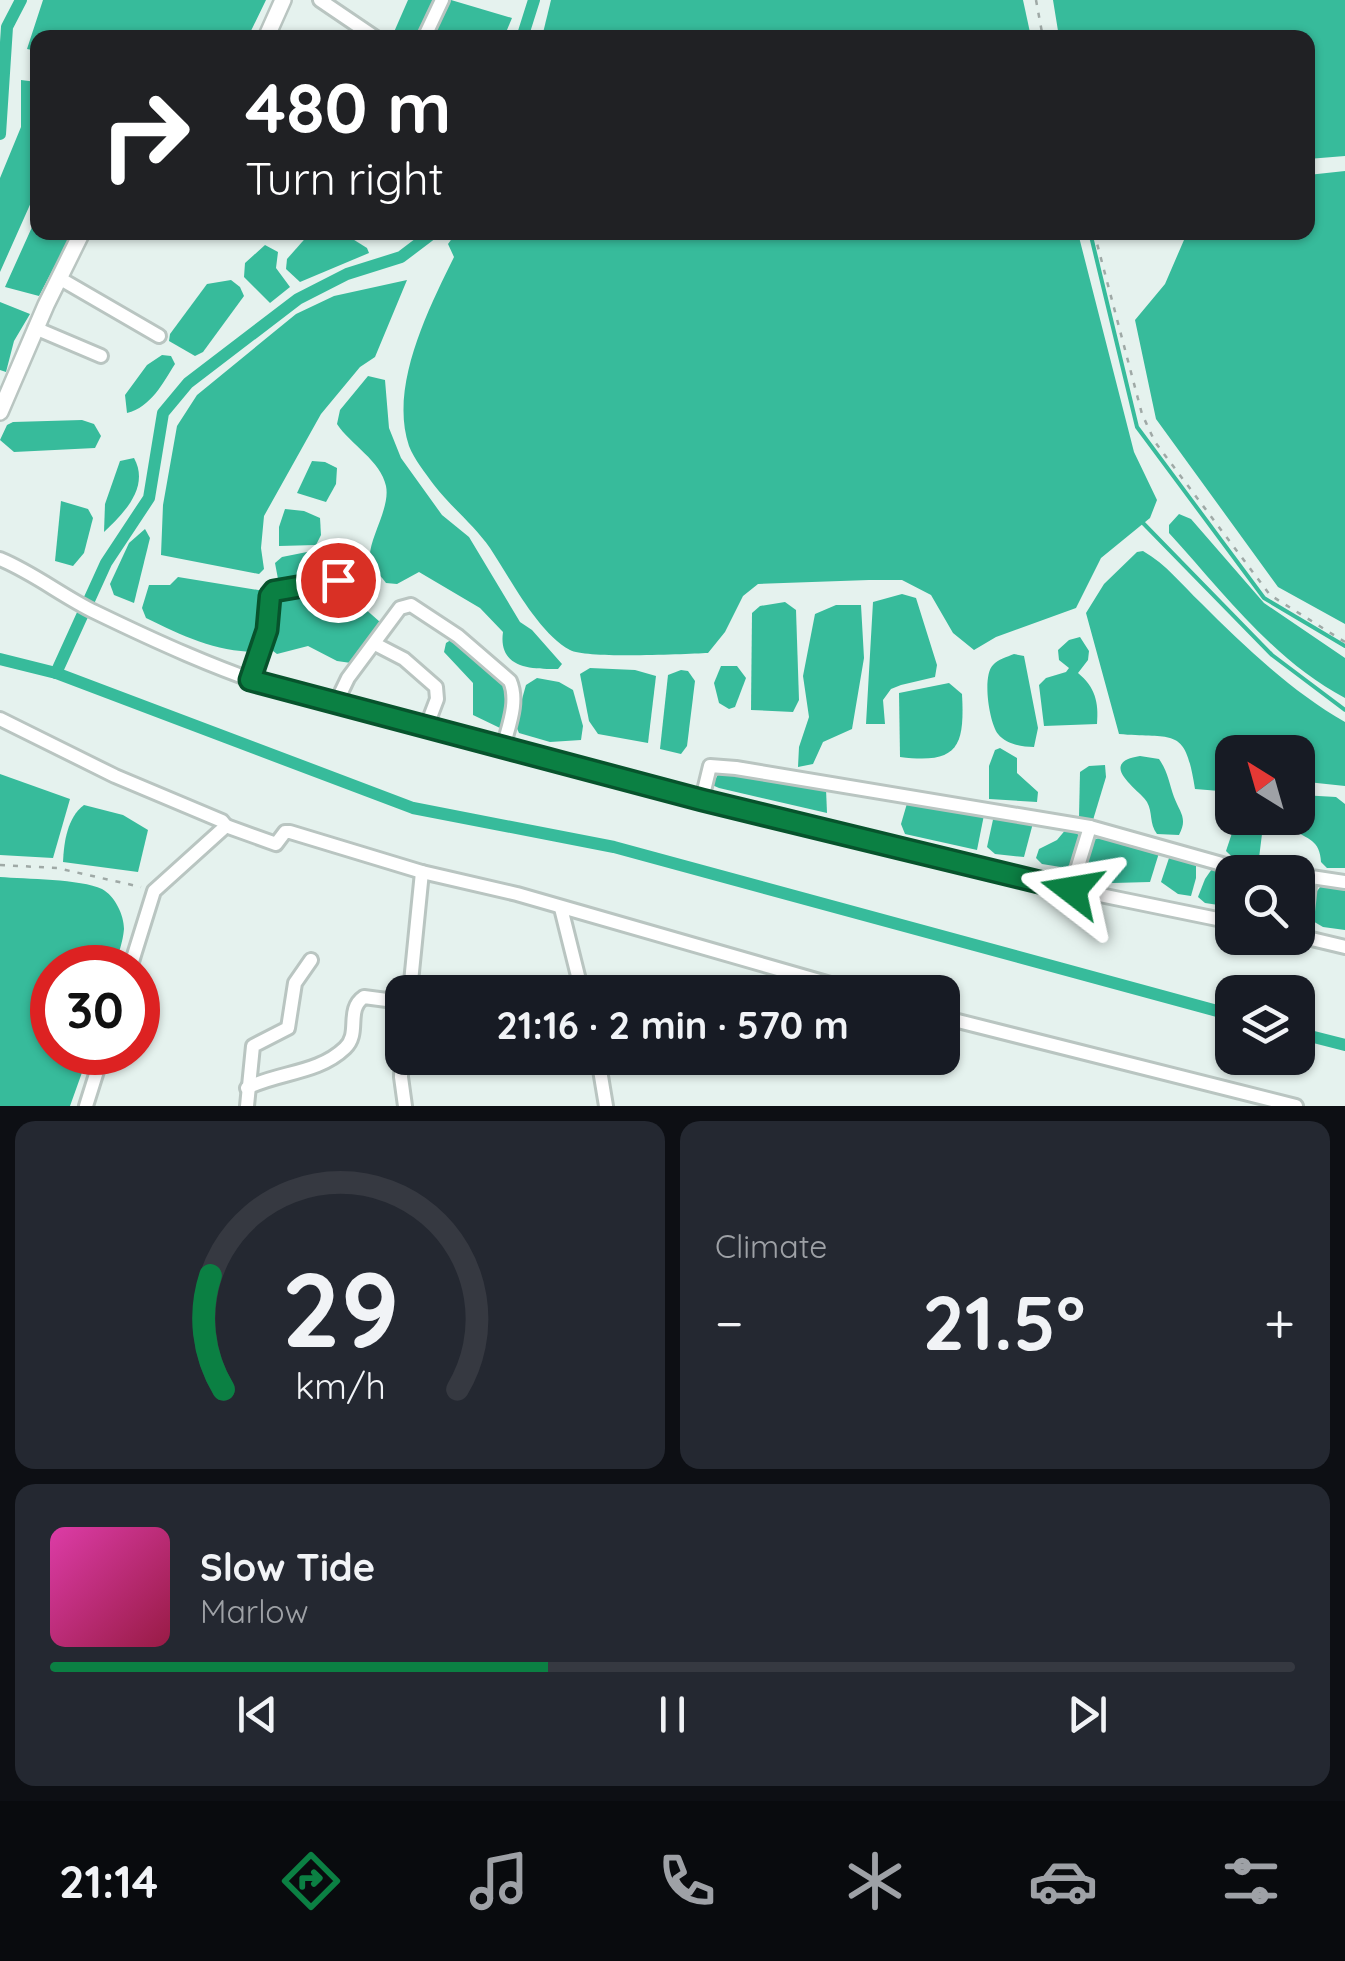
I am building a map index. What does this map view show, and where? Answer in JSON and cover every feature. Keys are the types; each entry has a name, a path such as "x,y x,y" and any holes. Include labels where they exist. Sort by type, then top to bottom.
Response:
{"street":[{"path":"270,30 283,0"},
{"path":"320,0 364,30"},
{"path":"428,30 442,0"},
{"path":"0,412 78,240"},
{"path":"58,278 158,336"},
{"path":"35,328 101,356"},
{"path":"0,559 54,586 94,612 250,680 334,705 1072,890 1215,919"},
{"path":"250,680 267,630 270,596 274,591 338,580"},
{"path":"334,705 348,678 400,608 411,605 488,658 510,681 514,691 503,748"},
{"path":"375,644 404,660 436,687 426,728"},
{"path":"0,719 115,776 276,844 284,832 290,832 798,975"},
{"path":"702,800 708,770 717,766 1090,827 1215,862"},
{"path":"137,945 154,891 226,826"},
{"path":"1072,890 1090,827"},
{"path":"412,975 422,872"},
{"path":"1315,878 1345,882"},
{"path":"561,908 578,975"},
{"path":"1315,941 1345,948"},
{"path":"247,1106 253,1046 286,1032 295,983 311,960"},
{"path":"247,1088 302,1071 347,1046 353,1033 353,1010 364,998 385,1000"},
{"path":"960,1022 1296,1106"},
{"path":"86,1106 96,1075"},
{"path":"401,1075 405,1106"},
{"path":"601,1075 606,1106"}],"path":[{"path":"1036,0 1042,30"},
{"path":"1096,240 1142,414 1155,442 1270,595 1345,642"},
{"path":"0,865 57,868 154,891"}],"shaded area":[{"path":"43,0 266,0 251,30 33,30"},
{"path":"408,0 434,0 419,30 395,30"},
{"path":"451,0 512,18 507,30 436,30"},
{"path":"551,0 1023,0 1029,30 544,30"},
{"path":"1053,0 1345,0 1345,156 1315,158 1315,30 1058,30"},
{"path":"21,80 30,81 30,205 0,272 0,178 21,127"},
{"path":"1345,171 1345,624 1278,587 1156,419 1135,320 1165,284 1184,240 1315,240 1315,174"},
{"path":"30,232 30,240 68,240 39,296 5,287"},
{"path":"304,240 354,240 369,253 300,282 286,269 287,259"},
{"path":"451,240 1080,240 1134,452 1157,500 1150,518 1101,558 1076,608 996,637 974,650 953,633 931,595 902,580 869,580 758,584 743,596 725,632 708,653 615,655 570,650 536,618 490,548 434,485 409,446 404,423 408,374 423,325 454,257 448,244"},
{"path":"265,245 278,252 276,268 290,287 270,303 244,277 245,263"},
{"path":"231,280 244,296 203,352 195,356 169,341 170,334 207,284"},
{"path":"407,280 375,357 360,367 321,414 264,516 264,569 259,574 161,555 163,505 177,426 197,395 296,314 334,296"},
{"path":"0,302 30,314 14,341 6,372 0,370"},
{"path":"162,355 171,356 175,364 150,400 127,413 125,395 147,365"},
{"path":"368,376 385,380 389,428 401,458 442,515 469,537 520,622 562,664 558,669 527,667 511,660 503,644 503,632 480,608 419,572 397,584 386,583 372,566 371,547 385,506 386,486 372,461 337,424 340,410"},
{"path":"82,420 94,424 101,436 95,448 14,452 0,440 7,425 13,422"},
{"path":"134,458 137,489 104,532 105,504 120,461"},
{"path":"312,461 337,468 336,484 326,502 297,493"},
{"path":"61,501 88,509 93,518 84,553 73,566 55,561"},
{"path":"285,509 320,518 321,535 316,545 279,546 279,527"},
{"path":"1179,514 1191,519 1264,603 1345,658 1345,698 1295,665 1229,601 1169,533 1169,525"},
{"path":"145,529 150,538 134,603 114,595 110,584 129,543"},
{"path":"1143,551 1167,569 1269,667 1345,722 1345,786 1315,783 1315,735 1215,735 1215,791 1195,789 1187,755 1175,740 1119,734 1086,613 1104,584 1137,552"},
{"path":"307,552 325,556 335,566 334,574 278,579 275,563 282,557"},
{"path":"178,577 264,591 267,625 258,652 214,646 146,618 142,608 149,585 170,585"},
{"path":"328,583 380,622 377,636 351,663 337,661 308,646 277,654 269,648 279,592"},
{"path":"902,594 916,598 937,665 935,677 891,689 883,700 885,724 866,724 873,602"},
{"path":"785,602 796,610 799,700 793,712 751,710 752,613 760,606"},
{"path":"836,605 861,605 864,658 852,729 823,742 813,764 798,767 799,747 809,717 803,676 815,614"},
{"path":"1080,637 1089,651 1088,660 1078,673 1095,696 1097,724 1044,726 1039,685 1046,678 1066,672 1069,668 1059,660 1058,650 1069,640"},
{"path":"454,638 508,681 509,699 500,728 473,715 473,683 444,652 446,643"},
{"path":"1014,654 1024,656 1038,728 1034,747 1001,737 990,710 990,671 997,661"},
{"path":"721,666 737,666 746,678 735,707 729,709 719,703 714,683"},
{"path":"590,668 635,670 656,676 648,743 598,734 589,721 580,674"},
{"path":"688,671 695,681 687,746 681,754 660,749 668,675"},
{"path":"537,678 559,682 573,690 583,726 581,740 550,742 519,733 515,724 526,685"},
{"path":"949,683 962,694 962,728 954,748 934,758 900,757 899,693"},
{"path":"1000,748 1017,758 1017,773 1038,792 1037,802 989,799 989,766 995,750"},
{"path":"1140,756 1159,759 1164,768 1182,816 1179,835 1157,834 1147,802 1124,778 1121,765"},
{"path":"1105,765 1106,777 1093,820 1079,817 1080,772 1089,766"},
{"path":"720,771 826,789 827,813 719,788 712,785"},
{"path":"0,774 70,799 53,858 0,855"},
{"path":"1315,796 1336,797 1345,804 1345,868 1327,868 1316,845 1302,835 1315,835"},
{"path":"908,800 984,815 977,850 905,834 901,824"},
{"path":"84,805 123,815 148,830 138,872 63,862 70,823"},
{"path":"994,815 1033,823 1024,857 995,854 987,847"},
{"path":"1067,828 1079,835 1081,845 1073,869 1042,864 1036,858 1039,849 1057,840"},
{"path":"1231,835 1262,835 1259,855 1231,855 1226,851"},
{"path":"1105,837 1159,853 1150,882 1113,883 1090,875 1090,848 1095,839"},
{"path":"1180,856 1196,865 1191,896 1178,894 1161,882 1169,858"},
{"path":"1215,866 1215,904 1198,897"},
{"path":"0,877 67,881 102,889 118,906 122,918 121,945 30,945 30,1075 81,1075 70,1106 0,1106"},
{"path":"1321,886 1345,887 1345,930 1315,922 1315,894"}],"waterway":[{"path":"0,134 7,27 21,0"},
{"path":"525,30 534,0"},
{"path":"56,673 106,563 149,498 163,413 188,383 298,299 347,274 401,257 423,240"},
{"path":"1092,240 1137,427 1264,598 1345,646"},
{"path":"1143,523 1272,655 1345,710"},
{"path":"0,659 56,673 413,808 614,847 1215,1010"},
{"path":"1315,1037 1345,1045"}],"route":[{"path":"338,580 274,591 270,596 267,630 250,680 702,800 1072,890"}]}
